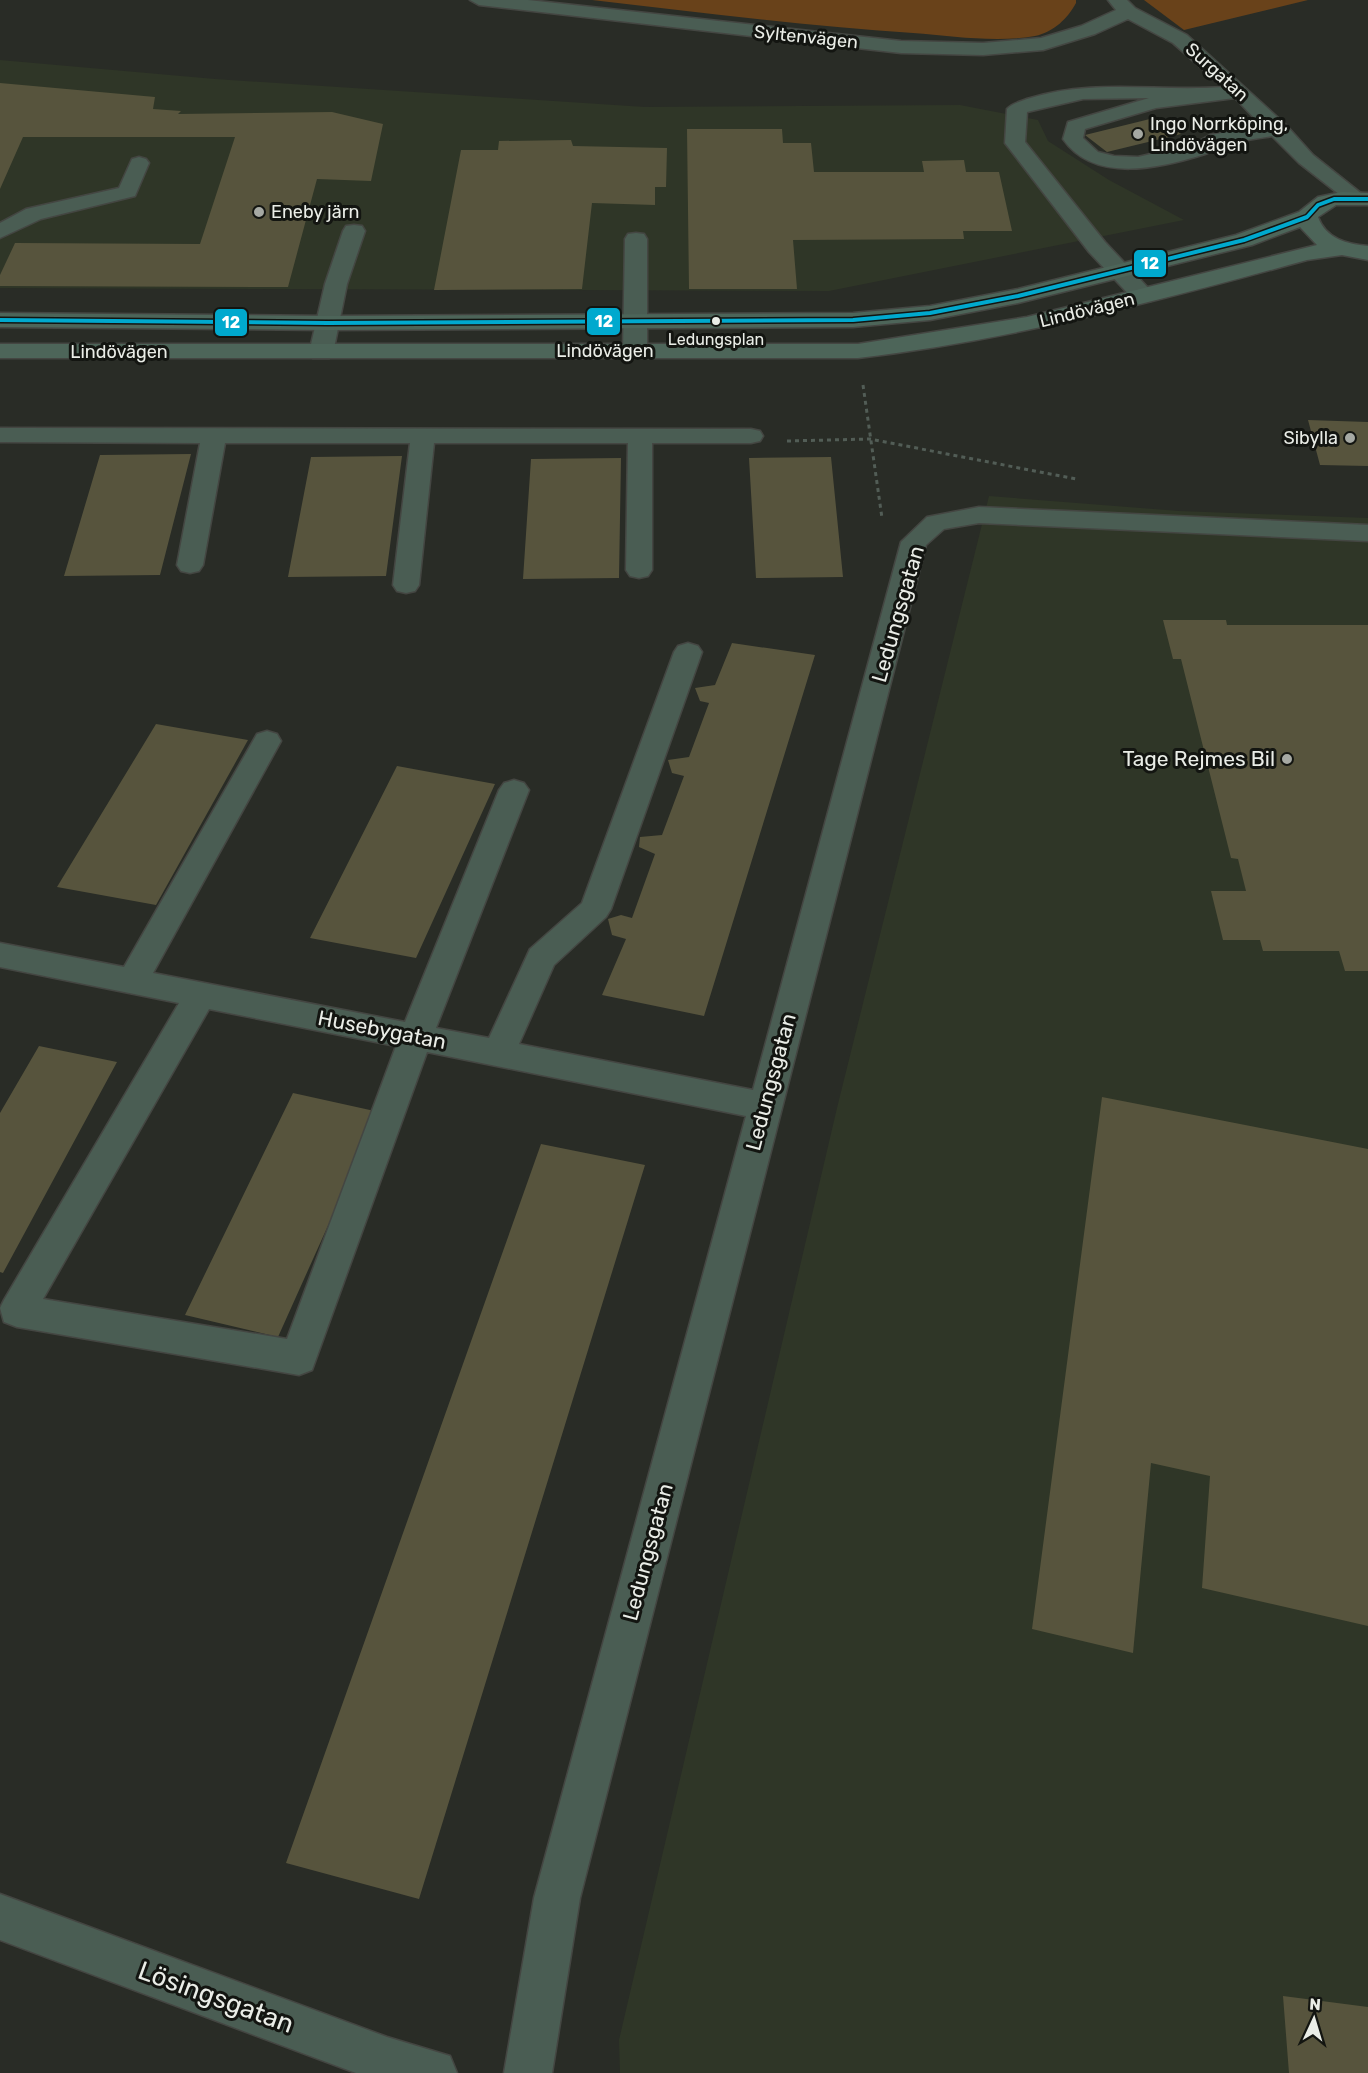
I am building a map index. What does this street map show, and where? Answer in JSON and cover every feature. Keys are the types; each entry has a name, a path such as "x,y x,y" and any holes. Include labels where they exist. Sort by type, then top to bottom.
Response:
{"main road":[{"name":"Lindövägen","path":"0,320 327,323 853,320 930,313 1118,272 1244,240 1315,209 1362,198"},
{"path":"1315,209 1309,226 1317,236 1342,248 1368,253"},
{"name":"Lindövägen","path":"0,351 321,353 858,351 918,345 979,334 1143,296 1305,254 1342,248"}],"street":[{"name":"Syltenvägen","path":"479,0 901,47 983,50 1043,44 1088,30 1123,6"},
{"name":"Surgatan","path":"1123,6 1173,34 1240,92 1279,129 1306,159 1362,198"},
{"path":"1143,296 1118,272 1015,143 1017,109 1048,98 1128,89 1196,94 1240,92"},
{"path":"1196,94 1100,116 1075,126 1073,139 1091,156 1113,162 1138,163 1201,149 1217,139 1279,129"},
{"name":"Surgatan","path":"1306,159 1318,183 1315,209"},
{"path":"0,232 34,214 128,192 139,163"},
{"path":"321,353 336,284 354,231"},
{"path":"635,351 636,239"},
{"path":"190,565 214,436"},
{"path":"4,442 214,436 751,436"},
{"path":"406,585 423,436"},
{"path":"639,570 640,436"},
{"name":"Ledungsgatan","path":"528,2073 557,1898 914,542 936,523 979,515 1368,533"},
{"path":"499,1053 541,958 595,909 688,652"},
{"path":"132,981 267,741"},
{"path":"200,995 17,1311 299,1358 416,1038 514,790"},
{"name":"Husebygatan","path":"0,955 764,1106"},
{"name":"Lösingsgatan","path":"0,1917 387,2061 433,2073"}],"path":[{"path":"858,351 883,524 914,542"},
{"path":"751,436 781,441 870,439 1083,480"}],"shaded area":[{"path":"592,0 1076,0 1076,3 1060,24 1042,34 1020,38 990,39 792,23"},
{"path":"1144,0 1308,0 1184,30"},
{"path":"0,60 215,79 645,107 960,105 1038,120 1048,141 1109,180 1184,220 829,291 0,288"},
{"path":"989,496 1179,511 1368,518 1368,2073 620,2073 619,2040 837,1108"}],"building":[{"path":"0,83 155,97 153,109 181,111 178,114 332,112 383,124 371,181 317,179 288,287 0,286 0,275 15,243 200,244 235,137 23,137 0,189"},
{"path":"1158,117 1181,134 1107,152 1085,135"},
{"path":"687,129 782,129 783,143 811,143 814,172 924,172 922,161 964,160 966,172 999,172 1012,231 963,231 964,239 793,240 797,289 689,289"},
{"path":"571,140 573,146 667,148 666,187 655,187 655,205 592,203 582,289 434,290 461,150 498,150 499,141"},
{"path":"1308,420 1368,422 1368,466 1320,465"},
{"path":"191,454 160,575 64,576 100,455"},
{"path":"402,456 386,576 288,577 311,457"},
{"path":"831,457 843,577 756,578 749,458"},
{"path":"621,458 619,578 523,579 531,459"},
{"name":"Tage Rejmes Bil","path":"1163,620 1226,620 1227,625 1368,625 1368,971 1345,971 1339,951 1263,951 1260,940 1223,940 1211,891 1246,891 1238,859 1231,858 1181,659 1173,659"},
{"path":"732,643 815,655 704,1016 602,995 626,939 612,935 608,919 621,915 632,918 655,854 639,847 640,837 662,835 684,776 672,773 668,760 689,757 709,703 700,701 695,688 715,685"},
{"path":"156,724 248,740 156,905 57,887"},
{"path":"397,766 495,784 416,958 310,938"},
{"path":"39,1046 117,1062 3,1273 0,1272 0,1113"},
{"path":"293,1093 379,1112 278,1337 185,1315"},
{"path":"1102,1097 1368,1149 1368,1626 1202,1588 1210,1476 1151,1463 1133,1653 1032,1629"},
{"path":"541,1144 645,1165 419,1899 286,1863"},
{"path":"1283,1996 1368,2007 1368,2073 1289,2073"}],"transit line":[{"name":"12","path":"0,320 328,323 853,320 930,313 1018,296 1244,240 1307,217 1318,205 1334,199 1368,199"}],"place":[{"name":"Ingo Norrköping, Lindövägen","path":"1138,134"},
{"name":"Eneby järn","path":"259,212"},
{"name":"Ledungsplan","path":"716,321"},
{"name":"Sibylla","path":"1350,438"},
{"name":"Tage Rejmes Bil","path":"1287,759"}]}
